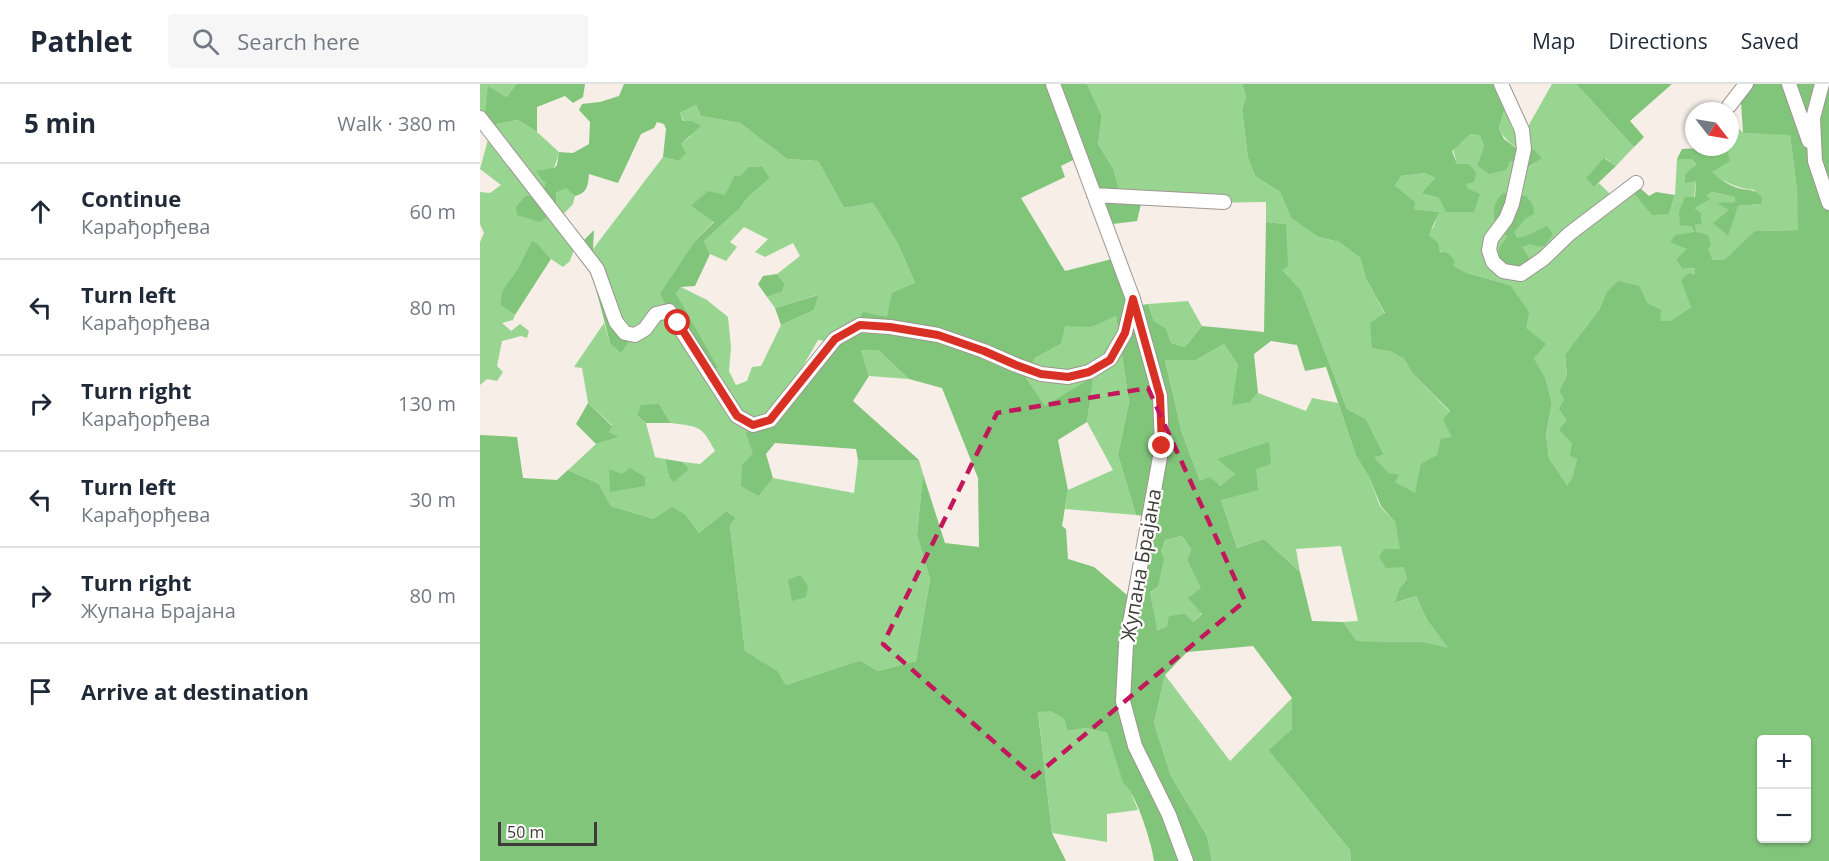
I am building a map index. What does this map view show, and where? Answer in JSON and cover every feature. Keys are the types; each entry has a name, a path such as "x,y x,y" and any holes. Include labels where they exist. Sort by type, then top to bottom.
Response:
{"street":[{"name":"Жупана Брајана","path":"1053,84 1133,299 1160,396 1162,446 1126,645 1123,701 1135,746 1169,815 1186,861"},
{"path":"1501,84 1522,130 1524,149 1512,204 1506,219 1491,239 1489,250 1493,262 1503,271 1521,274 1543,259 1569,234 1636,183"},
{"path":"1731,102 1746,84"},
{"path":"1789,84 1798,105 1829,203"},
{"path":"1815,161 1813,118 1822,84"},
{"path":"480,118 597,269 616,322 625,333 635,335 645,329 656,314 669,311 737,416 753,425 770,420 835,339 860,325 890,327 938,335 1033,371 1068,377 1089,372 1110,360 1125,333 1133,299"},
{"path":"1094,195 1224,202"}],"highlighted area":[{"path":"1148,388 1245,601 1034,777 883,644 997,413"}],"green space":[{"path":"480,84 516,84 507,97 488,86 492,125 480,117"},
{"path":"516,84 585,84 583,97 573,103 565,96 537,107 537,132 518,120 492,125 485,114 488,86 507,97"},
{"path":"624,84 1087,84 1102,116 1098,144 1113,168 1119,190 1141,204 1137,221 1113,224 1073,160 1061,166 1065,177 1021,198 1065,271 1112,259 1142,305 1148,304 1154,321 1166,328 1171,343 1185,347 1202,326 1264,332 1266,222 1286,224 1288,266 1282,270 1301,290 1347,409 1366,419 1384,455 1374,457 1388,473 1399,475 1395,482 1415,493 1421,464 1437,455 1441,439 1452,437 1443,420 1450,411 1413,374 1404,359 1390,351 1372,348 1370,323 1385,313 1366,279 1360,258 1339,242 1318,237 1291,218 1280,192 1255,176 1248,158 1242,109 1246,97 1242,84 1498,84 1506,105 1499,128 1504,139 1519,150 1533,149 1542,158 1529,167 1510,161 1506,170 1489,174 1477,165 1484,146 1480,136 1471,134 1452,151 1457,164 1469,164 1476,172 1474,182 1466,184 1468,189 1480,194 1474,212 1446,212 1439,198 1421,193 1435,178 1425,173 1401,176 1395,186 1415,202 1414,209 1439,212 1429,235 1438,243 1440,252 1448,253 1455,261 1453,266 1467,273 1510,285 1529,312 1526,328 1546,344 1534,358 1545,377 1552,403 1546,435 1549,458 1567,485 1572,478 1577,459 1570,456 1572,443 1559,430 1567,420 1559,409 1564,400 1559,391 1567,375 1565,355 1599,310 1606,293 1618,281 1639,286 1647,303 1661,310 1660,321 1670,321 1691,307 1681,280 1689,273 1695,275 1695,268 1682,269 1676,259 1687,249 1670,242 1676,235 1695,232 1691,226 1680,225 1679,212 1685,197 1695,197 1696,181 1685,183 1685,174 1696,165 1692,159 1677,159 1682,149 1685,149 1685,156 1729,156 1730,161 1712,172 1731,185 1753,191 1762,197 1761,204 1738,206 1728,236 1713,223 1729,210 1716,203 1735,202 1735,197 1712,192 1707,195 1710,199 1694,208 1701,213 1702,224 1695,225 1696,232 1708,235 1711,245 1708,248 1713,260 1725,259 1755,231 1798,230 1797,190 1790,135 1743,133 1741,102 1753,84 1829,84 1829,861 1351,861 1350,850 1268,750 1292,729 1292,698 1253,646 1187,652 1165,675 1154,723 1171,776 1207,836 1212,861 1154,861 1143,819 1133,796 1123,783 1107,733 1086,728 1068,731 1064,719 1050,711 1038,712 1052,833 1066,861 480,861 480,435 517,437 523,478 557,480 568,470 599,484 611,506 654,519 672,507 686,515 699,533 726,511 736,518 730,526 745,651 778,671 786,685 860,661 878,671 916,661 930,579 917,535 923,474 945,543 979,547 978,478 942,388 909,379 878,350 861,350 869,376 853,401 919,460 858,460 856,449 775,443 766,454 773,478 759,496 741,486 742,465 753,454 746,433 799,396 840,343 847,339 863,312 887,317 892,293 915,283 898,244 873,203 844,208 818,161 787,159 740,123 701,116 696,105 680,113 683,121 692,121 701,126 681,144 686,153 679,161 663,157 666,129 664,124 657,122 654,128 641,134 618,183 589,174 587,185 582,193 575,196 566,188 556,193 556,210 540,222 517,215 516,207 526,196 542,196 546,182 536,171 554,168 557,165 559,152 573,153 589,144 590,122 579,110 582,104 600,102 619,96","holes":["1116,316 1129,402 1118,455 1136,515 1143,516 1127,595 1094,567 1068,559 1066,529 1062,526 1068,490 1058,440 1087,422 1093,377 1045,406 1026,378 1035,358 1061,344 1065,326 1091,327","1271,341 1297,345 1305,371 1326,367 1356,456 1369,477 1381,506 1395,522 1400,549 1384,549 1379,557 1386,568 1404,567 1407,579 1399,589 1395,603 1416,596 1427,620 1448,648 1424,642 1357,641 1343,622 1312,621 1300,572 1264,539 1237,548 1221,500 1258,490 1256,469 1271,464 1269,442 1217,459 1235,474 1220,486 1210,477 1200,481 1182,433 1165,360 1196,360 1224,344 1238,365 1232,405 1250,402 1258,393 1254,354","1182,536 1191,549 1187,560 1201,588 1188,598 1202,614 1193,622 1185,614 1169,616 1167,627 1157,630 1150,592 1158,587 1164,558 1161,552 1165,540"]},
{"path":"1087,84 1242,84 1246,97 1242,109 1248,158 1255,176 1280,192 1291,218 1318,237 1339,242 1360,258 1366,279 1385,314 1390,351 1404,359 1413,374 1450,412 1452,437 1437,455 1415,494 1395,482 1373,457 1384,455 1366,419 1347,409 1301,290 1281,269 1286,224 1266,222 1266,202 1141,204 1119,191 1113,168 1098,144 1102,116"},
{"path":"1552,84 1576,84 1634,147 1616,166 1605,158 1594,187 1599,183 1612,196 1633,192 1669,214 1675,195 1677,159 1692,159 1696,166 1685,174 1685,182 1696,180 1691,226 1695,231 1695,225 1702,223 1701,214 1693,208 1709,199 1707,194 1712,192 1735,197 1735,202 1718,204 1729,209 1761,204 1754,190 1731,184 1711,172 1723,156 1739,156 1739,129 1743,133 1790,134 1797,190 1799,230 1756,231 1725,259 1713,260 1708,248 1688,249 1676,259 1682,269 1696,268 1691,307 1670,321 1660,321 1606,293 1599,310 1565,356 1567,375 1559,391 1564,400 1577,459 1572,478 1567,485 1549,458 1546,436 1552,403 1545,377 1534,358 1510,285 1467,273 1452,266 1428,235 1434,226 1438,212 1414,209 1395,186 1401,176 1425,173 1435,178 1421,193 1439,198 1467,189 1453,150 1471,134 1480,136 1484,146 1477,165 1510,161 1530,167 1541,158 1511,144 1499,128 1506,105 1526,130"},
{"path":"1576,84 1672,84 1630,121 1644,137 1634,147"},
{"path":"696,105 701,116 740,123 787,159 818,161 844,208 873,203 898,244 915,283 888,317 840,343 818,340 753,454 759,496 773,478 854,493 858,460 919,460 923,474 917,535 930,579 916,661 878,671 860,662 786,685 778,671 745,651 730,526 736,518 726,511 699,533 686,515 654,519 611,506 599,484 568,470 596,444 618,437 609,432 612,425 588,403 582,368 574,367 604,323 610,343 629,341 593,249 663,157 679,161 681,144 691,136 680,113","holes":["762,166 770,178 704,241 710,254 726,261 737,247 730,242 744,227 768,239 755,252 765,257 793,243 800,256 777,274 785,284 782,292 767,297 775,308 817,295 814,310 781,325 761,366 752,367 747,381 736,385 729,371 731,347 728,317 707,300 681,287 676,293 717,367 660,293 694,242 714,221 691,206 725,195 749,167","659,404 671,423 699,429 715,451 700,464 683,462 689,469 669,477 665,459 655,457 646,423 637,415"]},
{"path":"518,120 537,132 559,152 542,196 516,207 555,194 566,187 575,196 573,204 553,225 574,250 570,261 563,267 551,259 539,245 515,273 502,296 500,305 515,315 513,320 502,323 511,331 520,324 529,331 527,338 521,336 502,341 497,366 503,372 497,381 487,379 480,385 480,242 484,233 480,224 480,192 490,193 501,185 480,169 492,125"},
{"path":"1604,158 1616,166 1594,187 1586,178"},
{"path":"762,166 770,178 704,241 710,254 695,286 681,287 676,293 718,368 710,368 660,293 694,242 714,222 691,206 708,191 725,195 735,175 739,177 749,167"},
{"path":"1639,187 1649,196 1656,192 1675,195 1669,214 1652,215 1633,192"},
{"path":"1503,193 1526,196 1533,205 1534,214 1525,219 1514,232 1517,238 1547,226 1553,234 1545,245 1540,247 1530,244 1522,247 1530,260 1523,279 1499,260 1499,248 1507,237 1504,233 1499,233 1494,212 1496,202"},
{"path":"594,230 593,249 629,341 621,353 610,343 591,270 574,250"},
{"path":"532,241 539,245 551,259 515,315 500,305 503,290 519,267"},
{"path":"777,274 785,284 782,292 767,297 758,284 763,276"},
{"path":"818,295 814,310 781,325 775,308"},
{"path":"1188,301 1202,326 1185,347 1171,343 1166,328 1154,321 1148,304"},
{"path":"1116,316 1129,402 1118,455 1136,515 1065,509 1068,490 1113,470 1087,422 1092,378 1045,407 1026,378 1035,358 1061,344 1064,326 1091,326"},
{"path":"1224,344 1238,365 1250,402 1258,393 1306,411 1312,398 1338,403 1356,456 1369,477 1380,506 1395,522 1407,579 1399,589 1396,603 1416,596 1427,620 1449,649 1424,642 1357,641 1343,622 1358,621 1341,546 1296,549 1300,572 1264,539 1237,548 1221,500 1255,469 1269,443 1218,459 1235,474 1220,486 1200,481 1182,433 1165,360 1196,360"},
{"path":"861,350 878,350 909,379 869,376"},
{"path":"588,403 612,426 609,432 619,437 596,444 576,424"},
{"path":"659,404 671,423 646,423 637,415 641,405"},
{"path":"665,459 683,462 689,469 674,482 669,477"},
{"path":"630,468 645,477 645,486 610,492 609,469 622,474"},
{"path":"1182,536 1191,549 1187,560 1202,588 1202,613 1193,622 1156,630 1150,592 1158,587 1161,552 1165,540"},
{"path":"800,575 808,586 806,597 792,601 788,580"},
{"path":"1165,675 1230,761 1292,698 1292,729 1268,750 1350,850 1351,861 1212,861 1207,836 1171,776 1154,723"},
{"path":"1038,711 1050,711 1064,719 1069,731 1086,728 1107,733 1123,782 1128,785 1138,810 1107,814 1107,842 1052,833"}],"route":[{"path":"678,323 737,416 753,425 770,420 835,339 860,325 890,327 938,335 1041,374 1068,377 1089,372 1110,360 1125,333 1133,299 1160,396 1162,446"}]}
